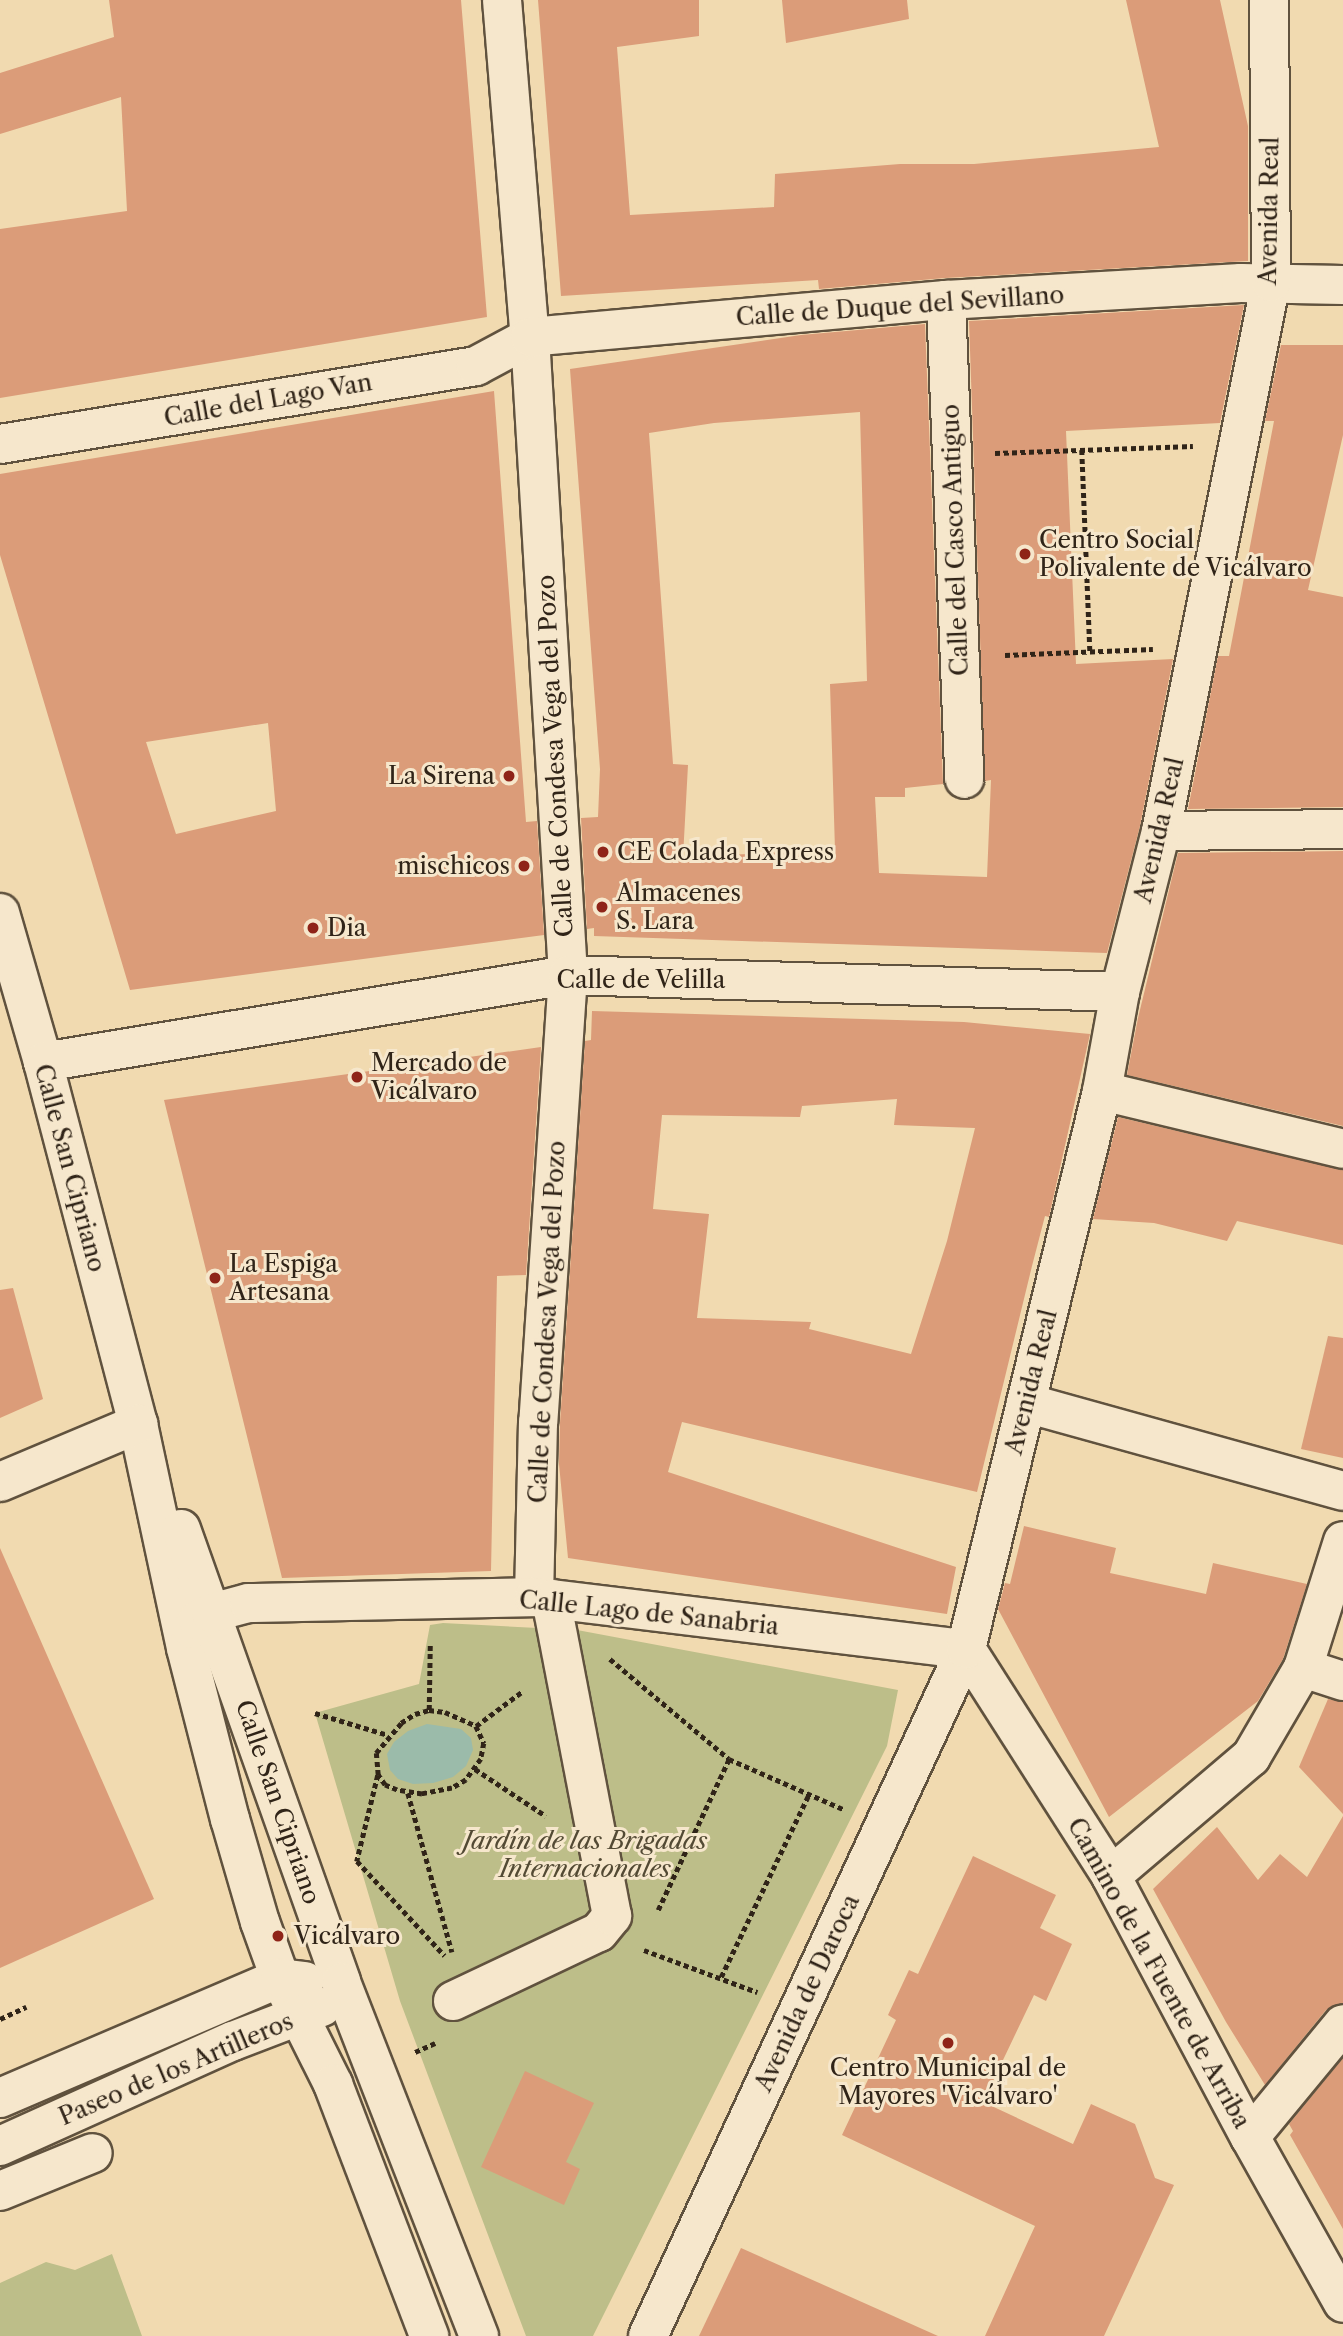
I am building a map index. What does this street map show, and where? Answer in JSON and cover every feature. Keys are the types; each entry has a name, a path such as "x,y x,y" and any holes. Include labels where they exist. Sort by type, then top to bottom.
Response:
{"street":[{"name":"Calle de Condesa Vega del Pozo","path":"453,2001 599,1932 612,1916 542,1598 538,1422 568,975 530,337 502,0"},
{"name":"Avenida Real","path":"966,1649 1102,1091 1120,992 1161,831 1271,282 1269,0"},
{"name":"Calle de Duque del Sevillano","path":"530,337 946,300 1271,282 1343,285"},
{"name":"Calle del Casco Antiguo","path":"946,300 964,779"},
{"name":"Calle del Lago Van","path":"0,444 476,366 530,337"},
{"path":"1161,831 1343,830"},
{"name":"Calle San Cipriano","path":"1,922 43,1062 138,1424 186,1648 230,1819 280,1978"},
{"name":"Calle de Velilla","path":"43,1062 568,975 1120,992"},
{"path":"1102,1091 1343,1149"},
{"path":"1026,1403 1343,1490"},
{"path":"0,1482 138,1424"},
{"name":"Calle San Cipriano","path":"138,1424 211,1613 321,2001 333,2084 429,2336"},
{"path":"1111,1876 1251,1757 1303,1668 1343,1541"},
{"name":"Calle Lago de Sanabria","path":"211,1613 249,1603 542,1598 966,1649"},
{"path":"186,1648 190,1632 198,1620 211,1613"},
{"name":"Avenida de Daroca","path":"648,2336 966,1649"},
{"name":"Camino de la Fuente de Arriba","path":"966,1649 1111,1876 1250,2137 1343,2303"},
{"path":"1303,1668 1343,1681"},
{"path":"280,1978 304,1981 321,2001"},
{"name":"Paseo de los Artilleros","path":"0,2098 280,1978"},
{"name":"Calle San Cipriano","path":"321,2001 473,2320"},
{"name":"Paseo de los Artilleros","path":"0,2146 321,2001"},
{"path":"1250,2137 1343,2024"},
{"path":"0,2191 93,2153"}],"path":[{"path":"952,455 1239,444"},
{"path":"1082,450 1090,651"},
{"path":"958,656 1200,647"},
{"path":"429,1710 430,1637"},
{"path":"607,1656 729,1759 884,1827"},
{"path":"476,1726 524,1690"},
{"path":"378,1775 385,1785 408,1793 422,1794 452,1788 466,1780 475,1769 481,1759 484,1743 476,1726 445,1712 429,1710 415,1714 388,1735 376,1753 378,1775 357,1861 451,1958 408,1793"},
{"path":"315,1713 388,1735"},
{"path":"652,1923 729,1759"},
{"path":"475,1769 550,1819"},
{"path":"721,1977 809,1794"},
{"path":"640,1948 800,2008"},
{"path":"0,2019 26,2007"}],"green space":[{"name":"Jardín de las Brigadas Internacionales","path":"443,1623 577,1630 898,1690 887,1746 593,2336 526,2336 400,2001 315,1713 419,1684 430,1625"},
{"path":"112,2254 142,2336 0,2336 0,2283 46,2262 75,2270"}],"shaded area":[{"path":"427,1724 461,1729 471,1738 473,1750 466,1766 453,1777 433,1783 413,1784 398,1779 390,1770 387,1754 394,1742 408,1731"}],"building":[{"path":"109,0 461,0 487,317 0,398 0,229 127,211 121,97 0,134 0,73 114,37"},
{"path":"538,0 699,0 699,36 617,47 630,215 774,207 775,174 900,164 974,164 1159,147 1126,0 1220,0 1248,126 1248,261 945,278 819,289 818,280 561,296"},
{"path":"782,0 907,0 909,19 786,43"},
{"path":"1244,305 1220,423 1066,431 1076,664 1173,659 1140,826 1107,953 594,936 594,928 587,929 581,818 598,817 600,769 570,369 801,335 925,324 943,784 905,788 905,797 875,797 879,873 987,877 991,780 985,781 969,321","holes":["860,412 867,681 830,684 835,850 683,857 688,765 673,764 649,433 714,423"]},
{"path":"1281,345 1343,345 1343,435 1308,590 1343,597 1343,807 1188,809 1218,656 1229,656 1274,421 1265,421"},
{"path":"494,391 526,822 537,821 544,935 130,990 0,555 0,474","holes":["268,723 276,811 176,834 146,742"]},
{"path":"1343,851 1343,1126 1127,1075 1178,853"},
{"path":"592,1011 964,1022 1090,1034 1049,1217 1045,1216 977,1492 682,1422 668,1472 956,1567 947,1614 568,1558 559,1464 560,1423 585,1041 591,1040","holes":["897,1099 894,1125 975,1128 947,1241 911,1354 809,1329 811,1322 697,1318 709,1214 653,1209 662,1115 800,1117 802,1106"]},
{"path":"541,1047 526,1275 497,1276 491,1571 282,1578 164,1100"},
{"path":"1118,1117 1343,1170 1343,1245 1237,1221 1227,1241 1154,1223 1093,1219"},
{"path":"13,1288 43,1399 0,1418 0,1290"},
{"path":"1328,1336 1343,1338 1343,1458 1301,1449"},
{"path":"1024,1526 1116,1548 1110,1573 1206,1594 1213,1563 1307,1584 1283,1659 1258,1701 1109,1817 998,1609 1005,1583 1010,1584"},
{"path":"0,1548 154,1899 0,1968"},
{"path":"1328,1699 1343,1702 1343,1814 1299,1767"},
{"path":"1343,1816 1343,2003 1326,2010 1265,2085 1226,2022 1153,1889 1217,1827 1258,1880 1280,1854 1307,1877"},
{"path":"973,1856 1056,1895 1040,1928 1072,1944 1046,2001 1034,1995 983,2102 1073,2144 1091,2104 1135,2124 1155,2178 1174,2185 1104,2336 985,2336 1035,2226 842,2135 896,2020 888,2015 909,1970 918,1974"},
{"path":"1343,2058 1343,2229 1290,2135 1293,2131 1289,2124"},
{"path":"525,2071 594,2103 566,2162 580,2169 564,2205 481,2167"},
{"path":"741,2248 938,2336 699,2336"}],"place":[{"name":"Centro Social Polivalente de Vicálvaro","path":"1025,554"},
{"name":"La Sirena","path":"509,776"},
{"name":"CE Colada Express","path":"603,852"},
{"name":"mischicos","path":"524,866"},
{"name":"Almacenes S. Lara","path":"602,907"},
{"name":"Dia","path":"313,928"},
{"name":"Mercado de Vicálvaro","path":"357,1077"},
{"name":"La Espiga Artesana","path":"215,1278"},
{"name":"Vicálvaro","path":"278,1936"},
{"name":"Centro Municipal de Mayores 'Vicálvaro'","path":"948,2043"}]}
